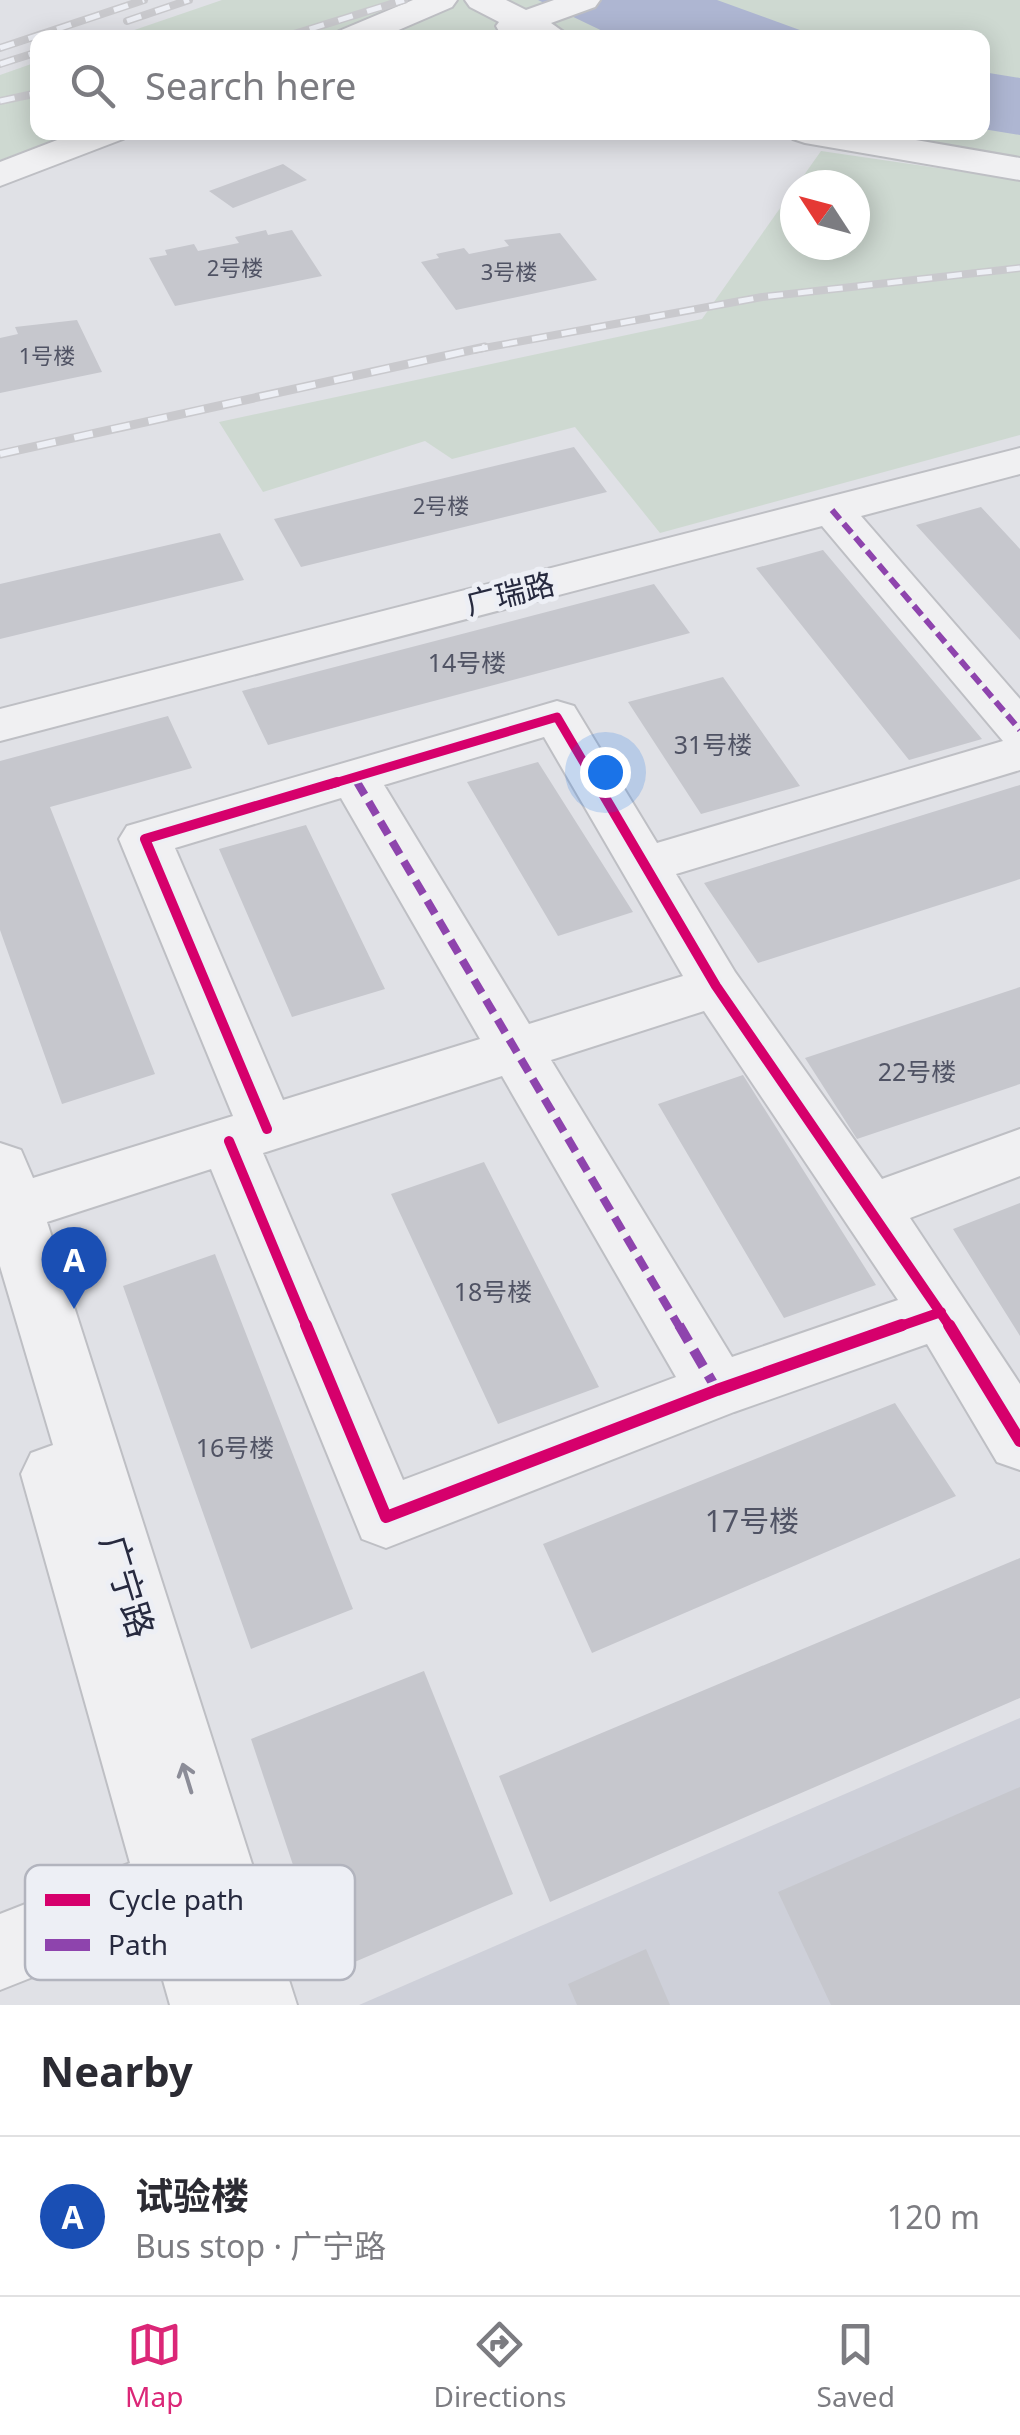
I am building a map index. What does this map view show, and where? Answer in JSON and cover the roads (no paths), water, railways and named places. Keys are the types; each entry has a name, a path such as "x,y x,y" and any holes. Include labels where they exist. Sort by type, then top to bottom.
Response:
{"street":[{"path":"370,30 441,0"},
{"path":"461,0 519,17 584,0"},
{"path":"0,175 90,140"},
{"path":"856,140 1020,166"},
{"path":"879,140 1020,166"},
{"name":"广瑞路","path":"0,734 836,514 1020,461"},
{"name":"广瑞路","path":"0,725 1020,470"},
{"path":"836,514 1020,730"},
{"path":"941,1312 716,1390 386,1517 145,839 557,717 716,986 941,1312 1020,1440"},
{"path":"645,866 1020,753"},
{"path":"354,777 716,1390"},
{"path":"4,1196 248,1135 716,986"},
{"path":"867,1209 1020,1152"},
{"name":"广宁路","path":"4,1196 191,1865"},
{"name":"广宁路","path":"0,1289 191,1865"},
{"path":"0,1952 25,1942"},
{"name":"广宁路","path":"206,1980 209,2005"},
{"name":"广宁路","path":"246,1980 258,2005"}],"water":[{"path":"538,0 717,0 800,30 600,30"},
{"path":"990,73 1020,78 1020,135 990,130"}],"railway":[{"path":"54,30 144,0"},
{"path":"127,21 189,0"},
{"path":"307,30 404,0"},
{"path":"0,48 30,38"},
{"path":"0,64 30,55"},
{"path":"0,101 30,95"},
{"path":"473,350 762,297 1020,268"},
{"path":"0,454 485,347"}],"place":[{"name":"试验楼","path":"74,1309"}]}
